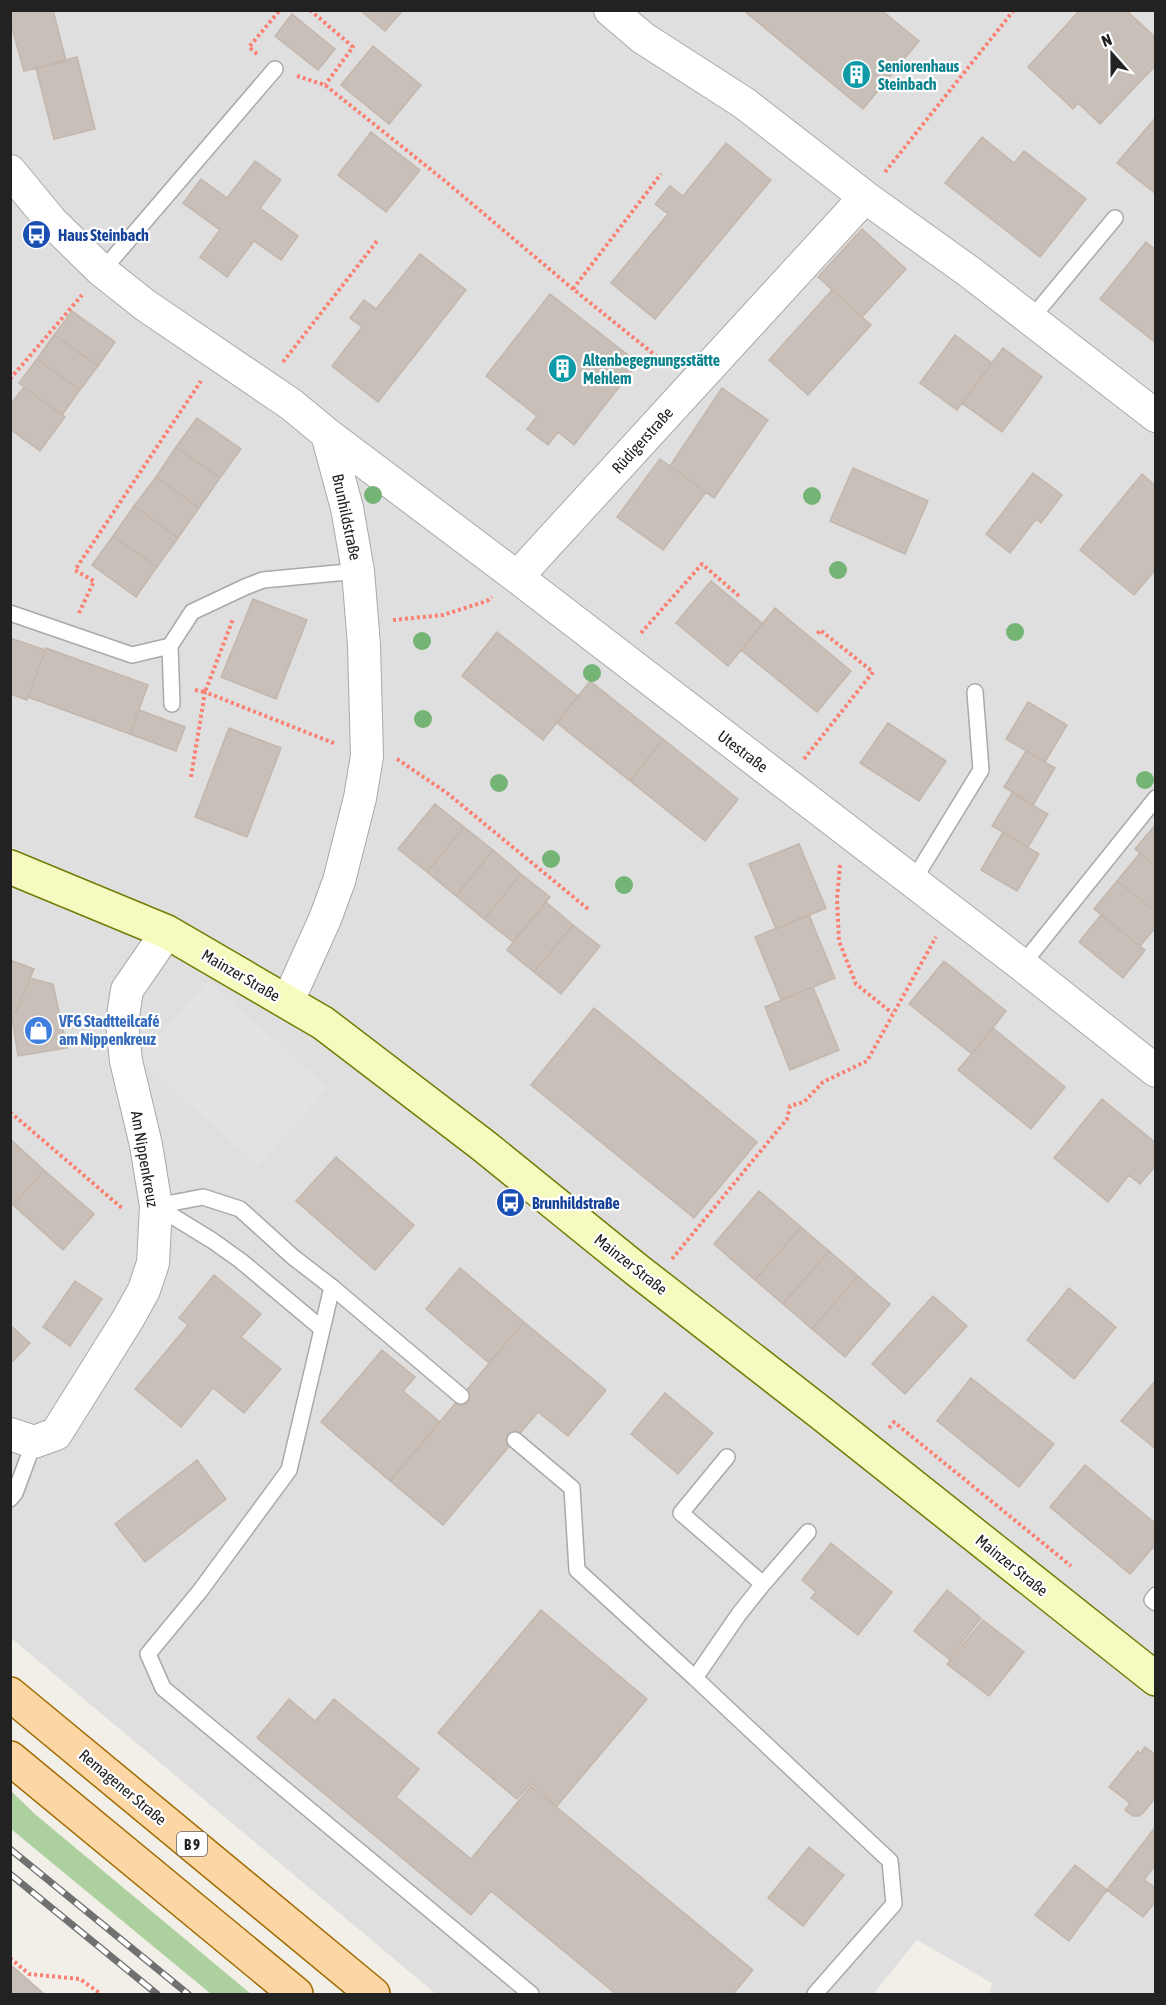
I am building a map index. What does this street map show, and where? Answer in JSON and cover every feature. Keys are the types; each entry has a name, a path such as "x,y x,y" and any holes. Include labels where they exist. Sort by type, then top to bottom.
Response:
{"main road":[{"name":"Remagener Straße","path":"10,1694 373,1995"},
{"path":"10,1758 296,1995"}],"street":[{"path":"610,10 643,38 744,103 865,197 971,273 1155,416"},
{"path":"10,171 52,222 102,271 145,305 292,405 327,434"},
{"name":"Rüdigerstraße","path":"517,577 865,197"},
{"name":"Brunhildstraße","path":"288,1001 321,928 339,881 356,818 367,747 358,571 347,508 327,434"},
{"name":"Utestraße","path":"327,434 951,910 1155,1071"},
{"name":"Mainzer Straße","path":"10,867 167,932 323,1023 484,1146 1155,1679"},
{"name":"Am Nippenkreuz","path":"22,1438 57,1434 128,1319 144,1290 153,1263 156,1206 146,1146 126,1061 122,1023 127,990 167,932"}],"lane":[{"path":"102,271 275,69"},
{"path":"1030,320 1115,218"},
{"path":"172,704 170,646 192,612 263,580 358,571"},
{"path":"10,612 132,655 170,646"},
{"path":"913,881 981,770 975,692"},
{"path":"1022,965 1155,798"},
{"path":"156,1206 203,1197 240,1209 292,1257 332,1287 461,1396"},
{"path":"156,1206 241,1261 321,1328"},
{"path":"332,1287 289,1470 200,1591 148,1654 163,1688 531,1995"},
{"path":"10,1499 15,1493 22,1438"},
{"path":"514,1440 572,1488 578,1570 890,1861 894,1904 815,1995"},
{"path":"727,1457 681,1513 763,1584"},
{"path":"695,1678 739,1614 808,1532"},
{"path":"1155,1595 1152,1600 1155,1603"}],"path":[{"path":"279,10 249,47 275,69 325,85 446,181 661,360 686,391"},
{"path":"310,10 353,47 325,85"},
{"path":"865,197 1014,10"},
{"path":"573,289 661,174"},
{"path":"264,386 377,241"},
{"path":"10,379 102,271"},
{"path":"70,633 94,580 75,570 218,355"},
{"path":"620,657 702,564 739,596"},
{"path":"362,622 443,615 486,601 517,577"},
{"path":"191,777 205,692 236,612"},
{"path":"785,783 873,672 820,630 816,636"},
{"path":"205,692 367,747 447,793 588,909"},
{"path":"844,828 837,899 839,941 856,984 892,1013"},
{"path":"653,1282 787,1119 790,1106 804,1102 823,1082 867,1061 951,910"},
{"path":"10,1112 155,1237"},
{"path":"10,1958 29,1974 80,1979 101,1995"}],"shaded area":[{"path":"11,11 1155,11 1155,1994 990,1994 992,1983 917,1940 873,1994 436,1994 11,1638"},
{"path":"208,981 328,1088 258,1166 139,1058"}],"green space":[{"path":"11,1791 36,1815 251,1994 211,1994 11,1829"}],"building":[{"path":"10,10 53,10 66,61 24,71 10,21"},
{"path":"360,10 403,10 385,31"},
{"name":"Seniorenhaus Steinbach","path":"743,10 881,10 919,41 863,109"},
{"path":"1080,10 1126,10 1156,38 1156,65 1100,124 1078,103 1073,109 1028,67"},
{"path":"292,14 335,49 318,70 275,36"},
{"path":"373,46 421,85 389,124 341,85"},
{"path":"77,57 95,129 54,139 36,68"},
{"path":"1156,117 1156,194 1117,163"},
{"path":"371,132 420,170 386,212 338,175"},
{"path":"982,137 1014,163 1024,151 1086,199 1040,257 945,183"},
{"path":"726,143 771,180 655,319 611,283 668,214 655,204 670,186 683,196"},
{"path":"255,161 281,180 260,208 298,236 281,260 254,241 227,277 200,257 220,230 183,203 201,179 227,198"},
{"path":"862,229 906,269 862,317 818,277"},
{"path":"1146,242 1156,250 1156,343 1100,299"},
{"path":"420,254 466,290 378,402 332,366 362,327 350,318 364,300 376,309"},
{"path":"832,290 871,325 808,395 769,360"},
{"name":"Altenbegegnungsstätte Mehlem","path":"550,294 638,363 574,445 558,432 548,445 527,429 537,416 486,376"},
{"path":"72,311 115,342 98,366 54,335"},
{"path":"54,335 98,366 80,390 37,359"},
{"path":"955,335 992,363 957,410 920,383"},
{"path":"1003,348 1042,377 1002,432 962,403"},
{"path":"37,359 80,390 62,415 19,383"},
{"path":"24,387 65,417 40,451 10,429 10,405"},
{"path":"722,388 768,420 714,498 670,466"},
{"path":"197,418 241,449 220,478 176,447"},
{"path":"176,447 220,478 199,508 156,477"},
{"path":"660,459 706,492 663,550 617,517"},
{"path":"853,468 928,501 905,554 830,521"},
{"path":"1033,473 1062,495 1041,523 1036,519 1010,553 986,534"},
{"path":"1142,474 1156,486 1156,569 1134,595 1080,550"},
{"path":"156,477 199,508 178,538 134,506"},
{"path":"134,506 178,538 157,567 113,536"},
{"path":"113,536 157,567 136,597 92,565"},
{"path":"711,581 763,624 728,666 676,623"},
{"path":"253,599 307,620 276,699 221,677"},
{"path":"775,608 851,671 817,712 741,650"},
{"path":"497,632 578,696 543,740 462,676"},
{"path":"10,638 45,650 27,700 10,694"},
{"path":"46,648 148,685 130,734 28,697"},
{"path":"590,681 663,739 630,781 557,723"},
{"path":"1028,702 1067,725 1045,762 1006,739"},
{"path":"139,710 185,727 176,751 130,734"},
{"path":"888,723 946,761 919,801 860,763"},
{"path":"229,728 281,748 247,837 195,817"},
{"path":"663,739 738,799 705,841 630,781"},
{"path":"1026,751 1055,768 1033,805 1004,787"},
{"path":"1012,793 1048,814 1028,847 992,826"},
{"path":"435,804 464,827 427,872 398,849"},
{"path":"1156,824 1156,866 1135,849"},
{"path":"464,827 493,850 456,896 427,872"},
{"path":"1003,832 1039,854 1017,891 981,870"},
{"path":"799,844 826,908 776,929 749,864"},
{"path":"493,850 521,874 484,919 456,896"},
{"path":"1140,853 1156,866 1156,912 1117,881"},
{"path":"521,874 550,897 513,942 484,919"},
{"path":"1117,881 1156,912 1156,927 1140,946 1094,909"},
{"path":"546,902 573,925 534,972 507,950"},
{"path":"809,915 835,978 781,1000 755,937"},
{"path":"1101,915 1145,950 1123,978 1079,942"},
{"path":"573,925 600,946 561,994 534,972"},
{"path":"10,960 34,969 16,1012 10,1009"},
{"path":"944,961 1006,1011 972,1054 909,1004"},
{"name":"VFG Stadtteilcafé am Nippenkreuz","path":"30,978 53,984 67,1048 18,1056 11,1010 16,1012"},
{"path":"813,987 839,1050 790,1070 765,1007"},
{"path":"594,1008 757,1142 694,1218 531,1085"},
{"path":"993,1028 1065,1087 1031,1129 958,1070"},
{"path":"1102,1099 1156,1143 1156,1165 1140,1184 1129,1175 1108,1202 1054,1158"},
{"path":"10,1139 44,1170 13,1205 10,1203"},
{"path":"336,1157 414,1225 375,1270 296,1201"},
{"path":"44,1170 94,1214 63,1250 13,1205"},
{"path":"759,1191 801,1227 755,1280 714,1244"},
{"path":"801,1227 829,1251 783,1304 755,1280"},
{"path":"829,1251 858,1276 812,1329 783,1304"},
{"path":"460,1268 524,1322 489,1363 426,1309"},
{"path":"214,1275 261,1314 241,1337 281,1369 244,1413 213,1388 181,1427 135,1389 188,1325 179,1318"},
{"path":"858,1276 890,1304 845,1357 812,1329"},
{"path":"75,1281 102,1299 70,1346 43,1327"},
{"path":"1069,1288 1116,1327 1074,1379 1027,1340"},
{"path":"933,1296 967,1326 905,1394 872,1364"},
{"path":"524,1322 606,1390 568,1436 538,1412 443,1525 390,1481"},
{"path":"10,1325 30,1343 10,1364"},
{"path":"382,1350 415,1377 403,1391 440,1422 390,1481 321,1422"},
{"path":"971,1378 1054,1444 1019,1487 937,1421"},
{"path":"1156,1380 1156,1449 1121,1421"},
{"path":"665,1393 713,1433 678,1474 631,1434"},
{"path":"197,1460 226,1499 145,1562 115,1524"},
{"path":"1085,1465 1156,1524 1156,1544 1130,1574 1050,1507"},
{"path":"831,1543 892,1592 858,1635 811,1598 816,1592 802,1580"},
{"path":"947,1590 981,1618 949,1659 914,1631"},
{"path":"541,1610 647,1699 557,1806 531,1783 517,1799 438,1733"},
{"path":"983,1620 1024,1652 989,1696 947,1664"},
{"path":"289,1699 315,1721 334,1699 419,1769 396,1797 471,1859 531,1786 753,1970 733,1994 616,1994 491,1891 471,1915 257,1738"},
{"path":"1145,1747 1156,1755 1156,1797 1143,1813 1133,1816 1125,1810 1130,1803 1109,1787 1138,1751 1140,1754"},
{"path":"1156,1826 1156,1864 1144,1880 1156,1888 1156,1901 1143,1917 1107,1890"},
{"path":"809,1847 844,1875 803,1926 768,1898"},
{"path":"1075,1865 1107,1890 1069,1941 1035,1915"},
{"path":"10,1964 44,1994 10,1994"}],"railway":[{"path":"10,1849 188,1994"},
{"path":"10,1874 157,1994"}],"place":[{"name":"Seniorenhaus Steinbach","path":"857,75"},
{"name":"Haus Steinbach","path":"37,235"},
{"name":"Altenbegegnungsstätte Mehlem","path":"562,369"},
{"name":"VFG Stadtteilcafé am Nippenkreuz","path":"38,1030"},
{"name":"Brunhildstraße","path":"511,1203"}]}
